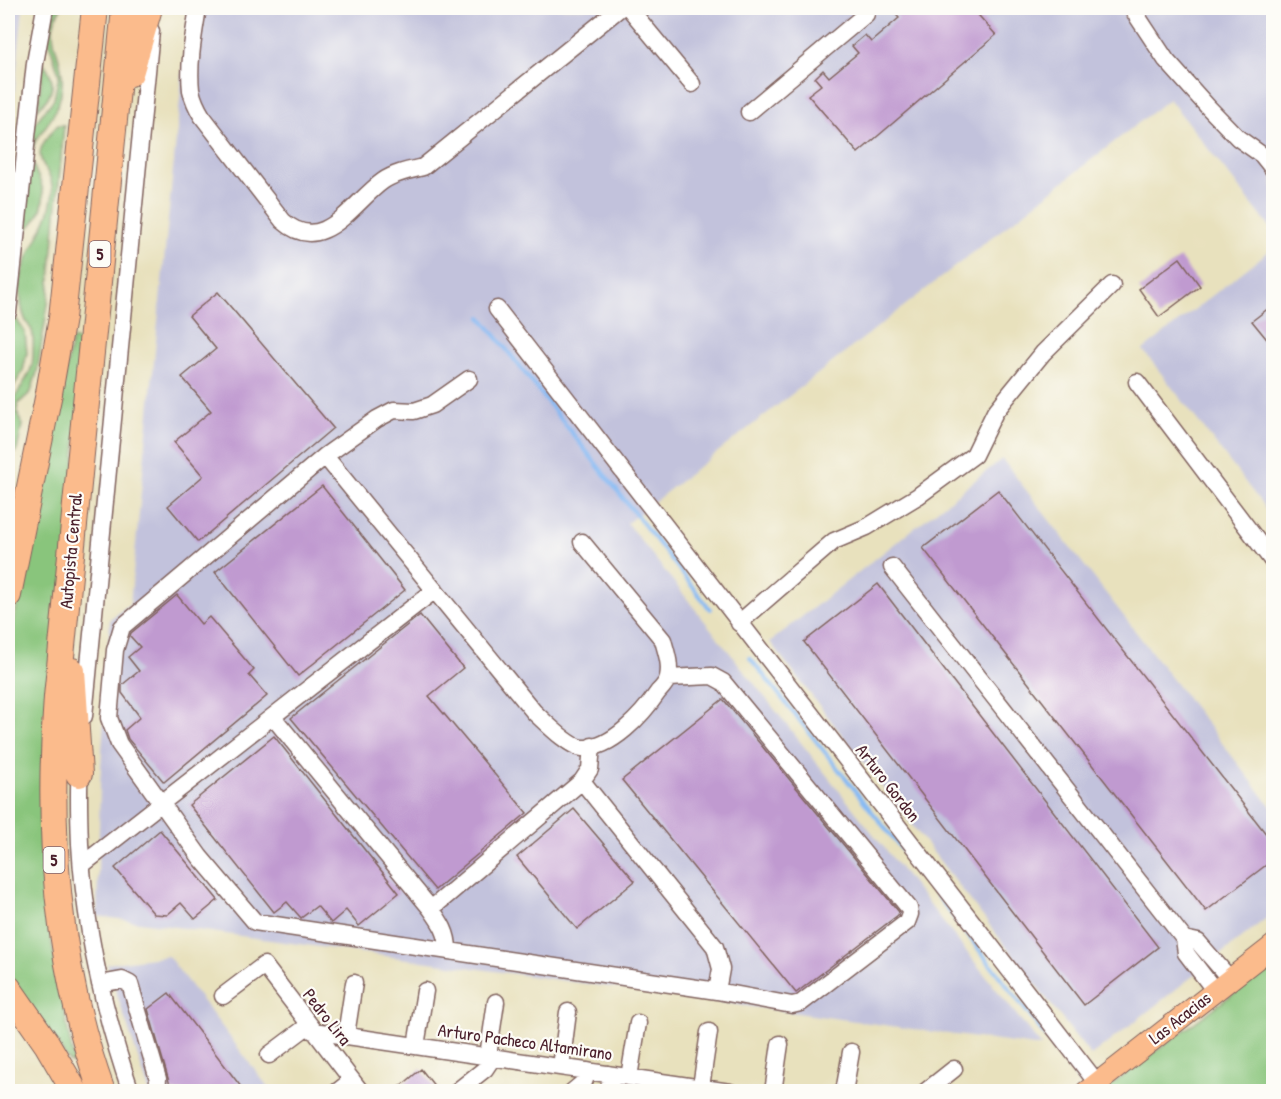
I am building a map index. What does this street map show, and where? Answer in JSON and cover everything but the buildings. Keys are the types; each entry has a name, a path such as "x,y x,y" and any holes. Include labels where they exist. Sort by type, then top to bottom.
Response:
{"highway":[{"name":"5","path":"8,595 62,318 95,8"},
{"name":"Autopista Central","path":"102,1092 72,987 56,886 52,817 53,767 64,623 125,8"},
{"path":"112,134 149,8"},
{"path":"64,623 71,663 79,774"},
{"path":"8,988 75,1092"}],"main road":[{"name":"Las Acacias","path":"1095,1089 1274,945"}],"street":[{"path":"8,312 35,63 45,8"},
{"path":"131,1092 111,1029 89,927 82,866 79,774 154,8"},
{"path":"198,8 191,77 191,91 195,103 202,116 283,221 292,230 303,233 315,233 333,226 384,180 399,173 423,167 620,8"},
{"path":"629,8 692,84"},
{"path":"749,112 866,14 867,8"},
{"path":"1133,8 1166,60 1238,138 1262,155 1274,170"},
{"path":"740,623 834,541 867,527 918,496 974,455 995,412 1012,391 1043,353 1112,285"},
{"name":"Arturo Gordon","path":"497,309 1095,1089"},
{"path":"469,379 432,405 414,411 394,410 385,414 325,456 122,627 116,650 109,718 119,744 200,857 255,922 717,991 792,1005 801,1003 907,922 910,911 723,682 712,676 668,678"},
{"path":"1137,382 1274,563"},
{"path":"325,456 534,712 566,740 580,748 602,745 623,731 651,702 668,678 669,660 663,640 582,542"},
{"path":"892,567 1184,939 1186,953 1223,985"},
{"path":"82,866 435,590"},
{"path":"273,717 431,909 444,927 448,938 448,950"},
{"path":"431,909 582,781 590,769 592,746"},
{"path":"582,781 715,947 722,969 717,991"},
{"name":"Pedro Lira","path":"223,996 264,965 356,1086"},
{"path":"100,984 126,980 130,984 159,1079 157,1092"},
{"path":"346,1035 354,983"},
{"path":"416,1046 425,991"},
{"path":"456,1092 485,1069 490,1057 496,1002"},
{"path":"561,1067 568,1012"},
{"path":"629,1077 638,1023"},
{"path":"269,1055 311,1028"},
{"name":"Arturo Pacheco Altamirano","path":"311,1028 416,1046 730,1092"},
{"path":"701,1087 709,1032"},
{"path":"772,1092 780,1044"},
{"path":"844,1092 851,1052"},
{"path":"925,1092 954,1069"},
{"path":"572,1092 585,1082 588,1071"},
{"path":"608,1074 612,1092"},
{"path":"338,1092 356,1086"}],"shaded area":[{"path":"8,8 23,8 8,155"},
{"path":"189,8 1273,8 1273,231 1169,99 627,523 1042,1047 97,916 100,784 110,619 130,604"},
{"path":"1273,248 1273,518 1143,350"},
{"path":"1002,459 1273,809 1273,913 1091,1056 770,642"},
{"path":"168,956 271,1091 149,1091 107,964"}],"green space":[{"path":"52,8 61,8 55,18 53,37 62,75 61,90 54,114 36,140 32,157 41,183 42,207 36,220 20,233 31,128 54,99 59,75 46,32"},
{"path":"43,62 51,75 52,87 48,98 38,109"},
{"path":"58,125 64,125 48,304 37,372 31,392 18,404 17,412 22,425 17,450 8,459 13,443 11,409 33,361 33,333 23,311 20,287 25,263 50,210 52,186 40,156 41,148"},
{"path":"11,311 25,332 27,353 23,371 8,396 8,346"},
{"path":"72,339 83,342 45,886 49,928 74,1063 70,1063 8,974 8,646 39,507"},
{"path":"1273,964 1273,1091 1103,1091"}],"waterway":[{"path":"481,317 710,609"},
{"path":"750,658 893,838 1081,1082"}]}
